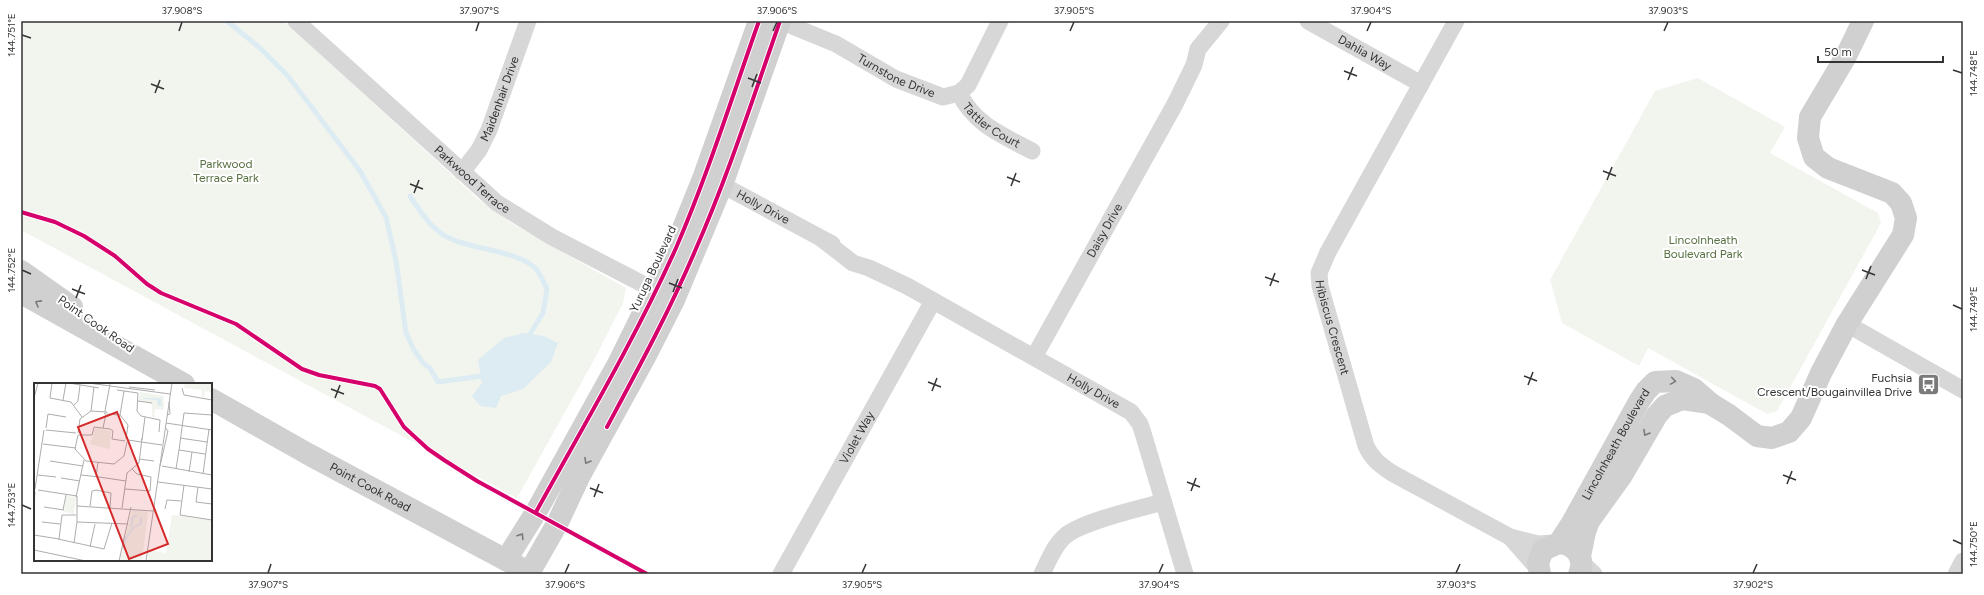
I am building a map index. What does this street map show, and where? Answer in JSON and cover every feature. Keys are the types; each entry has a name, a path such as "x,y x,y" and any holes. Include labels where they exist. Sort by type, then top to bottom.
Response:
{"street":[{"name":"Parkwood Terrace","path":"296,21 497,203 552,237 664,296"},
{"name":"Maidenhair Drive","path":"462,172 479,150 489,130 528,21"},
{"name":"Yuruga Boulevard","path":"713,180 759,21"},
{"name":"Yuruga Boulevard","path":"530,574 557,524 578,477 645,357 664,296 676,248 713,180 780,21"},
{"name":"Turnstone Drive","path":"780,21 836,44 877,69 915,88 943,97 959,93"},
{"path":"959,93 972,79 984,51 1000,21"},
{"name":"Daisy Drive","path":"1034,357 1175,104 1203,66 1208,49 1222,21"},
{"name":"Dahlia Way","path":"1308,21 1421,84"},
{"name":"Hibiscus Crescent","path":"1456,21 1328,252 1319,273 1320,286 1366,446 1371,456 1380,465 1392,473 1510,538 1538,544 1557,543"},
{"name":"Lincolnheath Boulevard","path":"1540,572 1538,563 1544,550 1557,543 1640,400 1650,385 1655,382 1664,380 1676,381 1694,388 1711,404 1729,415 1757,436 1772,438 1789,432 1801,418 1821,373 1847,324 1903,235 1906,218 1901,203 1892,193 1828,168 1814,157 1808,138 1810,117 1845,58 1863,22"},
{"name":"Tattler Court","path":"959,93 969,111 976,118 990,128 1032,151"},
{"name":"Holly Drive","path":"713,180 822,239 853,264 869,268 907,286 1124,407 1135,417 1143,432 1185,574"},
{"name":"Point Cook Road","path":"21,271 177,380"},
{"name":"Point Cook Road","path":"21,293 177,380"},
{"name":"Yuruga Boulevard","path":"506,560 536,512 619,362 664,296"},
{"name":"Violet Way","path":"781,574 933,301"},
{"path":"1847,324 1963,390"},
{"path":"1650,385 1665,406"},
{"name":"Lincolnheath Boulevard","path":"1584,567 1589,521 1615,486 1657,415 1665,406 1682,399 1711,404"},
{"name":"Point Cook Road","path":"212,400 308,454 530,574"},
{"path":"1042,574 1060,542 1071,532 1086,525 1163,502"},
{"name":"Hibiscus Crescent","path":"1510,538 1540,572"},
{"path":"1557,543 1571,546 1584,567"},
{"path":"1956,574 1963,561"}],"green space":[{"name":"Parkwood Terrace Park","path":"21,21 284,21 478,199 513,224 626,288 623,303 594,360 517,498 21,230"},
{"name":"Lincolnheath Boulevard Park","path":"1698,78 1785,127 1770,153 1878,213 1881,223 1777,411 1767,414 1648,348 1639,366 1562,323 1550,280 1655,91"}],"shaded area":[{"path":"524,333 544,336 558,343 551,362 523,389 501,396 496,408 480,406 472,396 482,383 478,360 504,338"}],"waterway":[{"path":"227,21 260,48 288,76 360,171 386,217 396,261 406,333 414,350 424,364 430,368 438,382 482,376"},
{"path":"410,196 427,220 443,235 459,242 517,257 527,262 537,270 547,289 543,313 530,334"}],"cycle path":[{"path":"536,512 626,349 676,248 709,164 759,21"},
{"path":"607,427 664,318 707,223 750,108 780,21"},
{"path":"21,212 55,222 84,236 115,256 147,284 161,293 236,324 302,369 319,375 375,386 380,389 404,427 428,449 477,481 647,574"}],"place":[{"name":"Fuchsia Crescent/Bougainvillea Drive","path":"1928,385"}]}
